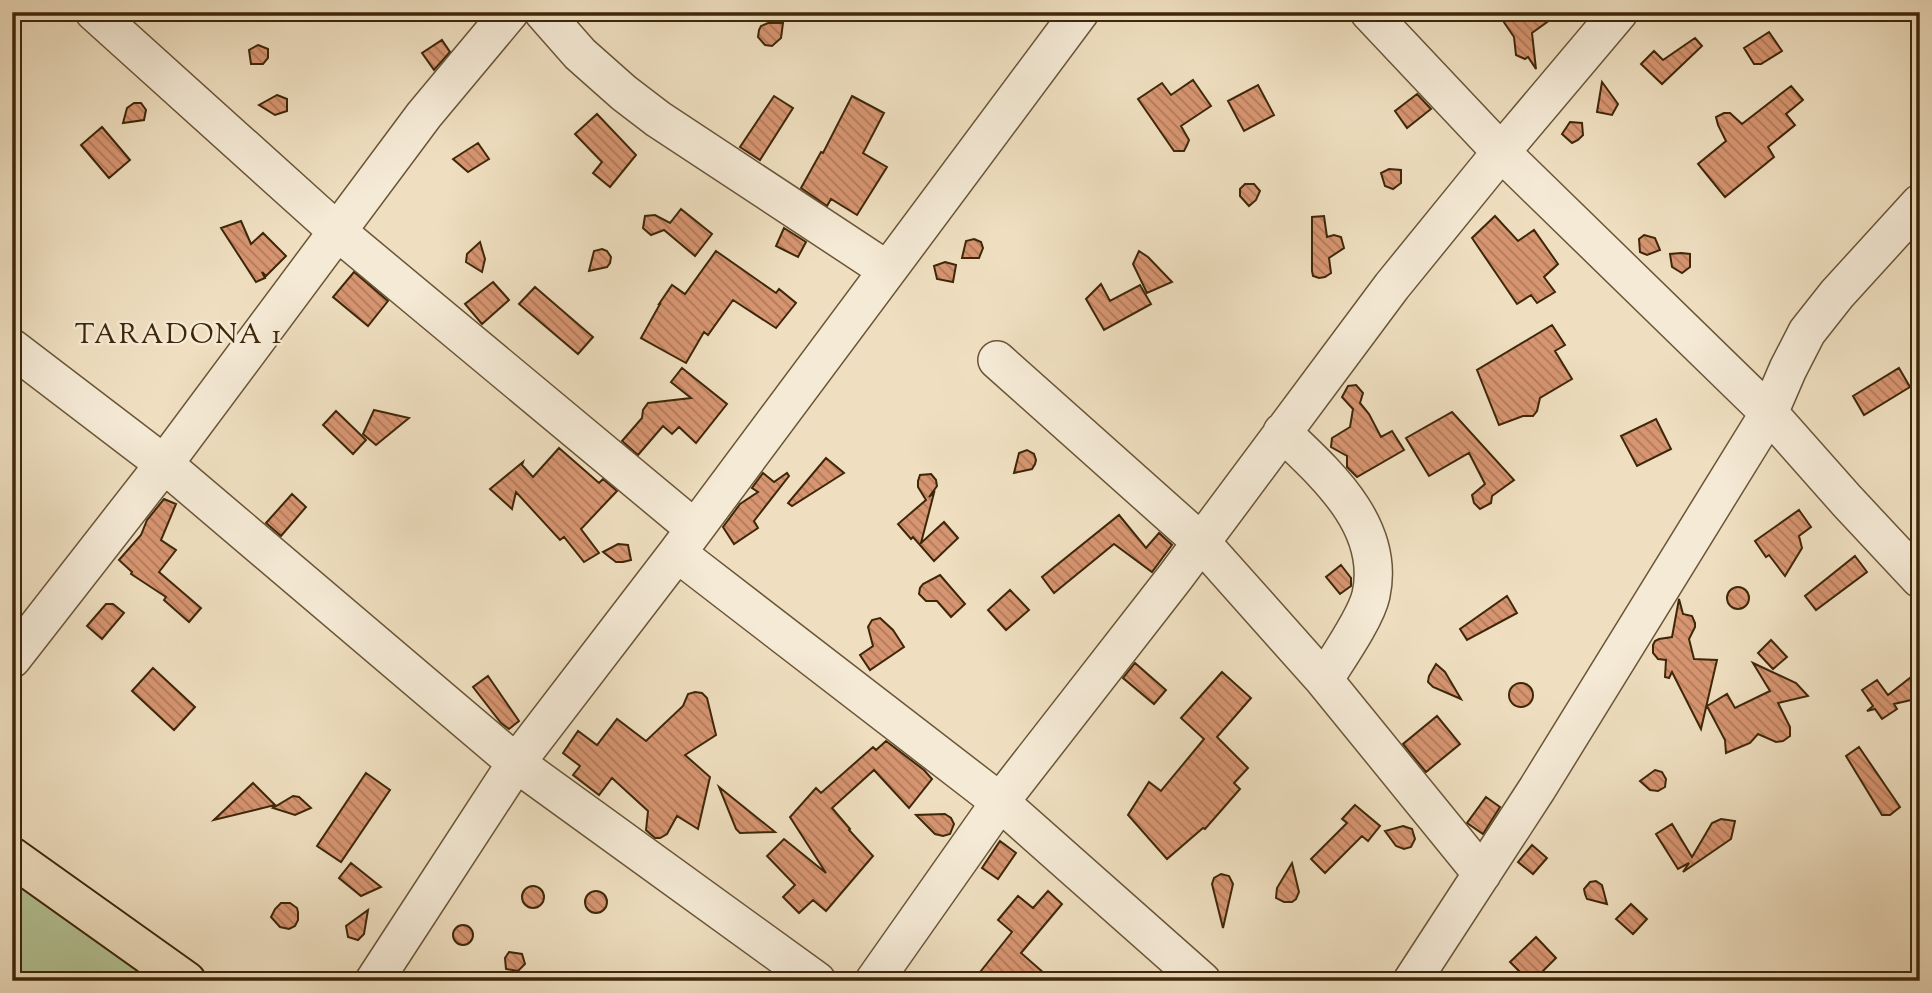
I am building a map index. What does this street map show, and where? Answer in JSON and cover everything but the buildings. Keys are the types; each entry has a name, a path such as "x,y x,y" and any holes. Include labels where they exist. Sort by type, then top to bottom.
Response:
{"main road":[{"path":"12,857 186,981"}],"street":[{"path":"12,659 164,464 424,115 510,12"},
{"path":"543,12 580,54 624,93 887,270"},
{"path":"374,981 516,763 686,541 1080,12"},
{"path":"1369,12 1501,152 1769,413 1920,579"},
{"path":"874,981 1000,802 1168,587 1392,286 1619,12"},
{"path":"113,18 338,232 686,541 1000,802 1202,981"},
{"path":"1412,981 1537,789 1769,413 1807,332 1837,294 1920,203"},
{"path":"12,348 164,464 516,763 817,981"},
{"path":"997,360 1201,542 1324,680 1482,874"},
{"path":"1282,432 1326,473 1352,506 1366,535 1371,555 1371,596 1324,680"}],"green space":[{"path":"12,857 186,981 12,981"}],"district":[{"name":"TARADONA 1","path":"179,336"}]}
